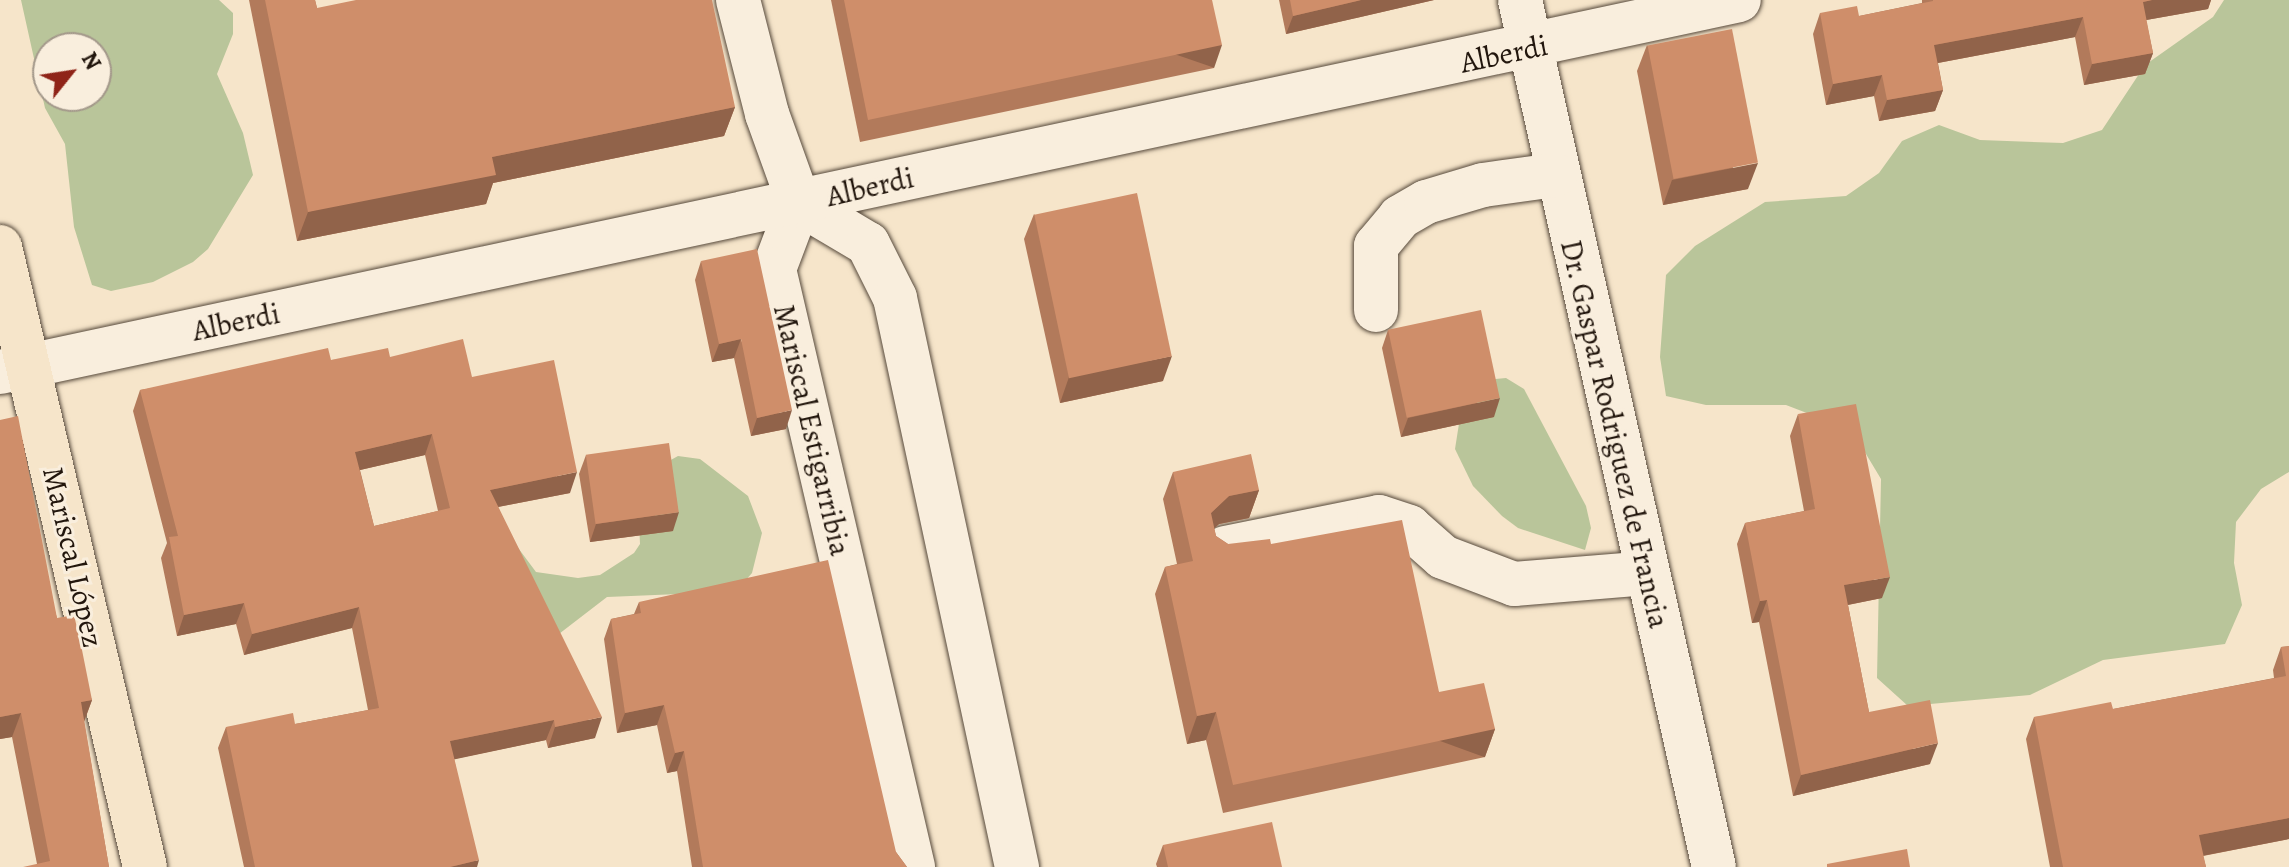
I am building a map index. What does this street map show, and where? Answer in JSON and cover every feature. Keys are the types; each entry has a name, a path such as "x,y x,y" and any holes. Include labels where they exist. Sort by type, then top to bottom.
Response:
{"main road":[{"name":"Mariscal López","path":"0,247 14,368 145,867"}],"street":[{"path":"738,0 767,114 799,203 868,244 895,298 1017,867"},
{"name":"Dr. Gaspar Rodriguez de Francia","path":"1520,0 1533,48 1555,175 1714,867"},
{"name":"Alberdi","path":"14,368 1533,48 1739,0"},
{"path":"1376,310 1376,246 1400,217 1426,202 1483,185 1555,175"},
{"name":"Mariscal Estigarribia","path":"799,203 774,269 913,867"},
{"path":"1225,548 1379,517 1409,527 1443,557 1514,584 1647,573"}],"green space":[{"path":"21,0 219,0 233,13 233,34 217,74 243,133 253,175 208,249 193,262 153,282 111,291 92,285 74,227 65,144 47,112 112,112 112,32 32,32 32,50"},
{"path":"2224,0 2289,0 2289,472 2261,489 2236,522 2234,563 2242,605 2225,644 2103,660 2030,695 1908,706 1877,678 1881,479 1860,444 1825,420 1786,405 1706,405 1666,396 1660,357 1666,275 1695,246 1765,202 1846,196 1879,173 1902,141 1939,125 1980,140 2063,143 2102,130 2145,65 2213,17"},
{"path":"1506,378 1524,389 1586,506 1591,528 1585,550 1518,528 1502,516 1473,486 1455,449 1461,411 1485,380"},
{"path":"678,456 700,459 748,496 762,533 752,573 745,581 703,593 607,597 555,637 510,537 536,572 578,578 600,575 634,553 640,544 639,522 669,461"}],"building":[{"path":"265,0 315,0 317,8 356,0 712,0 735,107 492,157 496,175 308,212"},
{"path":"844,0 1212,0 1222,45 868,120"},
{"path":"1290,0 1361,0 1293,16"},
{"path":"1933,0 2152,0 2143,2 2153,53 2092,64 2083,17 1934,45 1943,90 1887,100 1882,75 1833,84 1820,13 1857,6 1859,16"},
{"path":"1732,29 1758,163 1674,179 1648,45"},
{"path":"1137,193 1172,356 1069,378 1034,215"},
{"path":"757,249 792,410 757,418 741,339 719,344 701,261"},
{"path":"1481,310 1500,398 1407,418 1388,330"},
{"path":"463,339 472,377 554,360 577,472 490,490 602,717 555,727 554,720 450,741 479,860 450,867 255,867 226,727 293,713 295,724 379,708 359,607 252,634 244,603 184,615 169,537 178,536 140,390 328,348 331,360 388,348 390,357","holes":["432,434 450,508 374,526 355,452"]},
{"path":"1856,404 1890,577 1844,585 1869,712 1930,700 1938,743 1801,775 1767,600 1760,601 1745,523 1815,509 1798,414"},
{"path":"18,416 57,618 74,615 81,645 92,700 81,702 109,867 23,867 50,861 21,713 0,717 0,420"},
{"path":"669,443 679,512 596,524 586,455"},
{"path":"1251,454 1259,490 1229,496 1211,513 1216,536 1228,544 1270,539 1271,544 1402,520 1439,692 1484,683 1495,729 1233,785 1216,712 1197,716 1165,567 1193,561 1173,472"},
{"path":"828,560 896,852 907,867 703,867 684,751 675,753 664,705 625,713 611,619 641,613 639,602"},
{"path":"2289,646 2289,818 2199,835 2206,867 2063,867 2034,717 2111,702 2113,709 2286,676 2281,647"},
{"path":"1272,822 1282,867 1168,867 1163,845"},
{"path":"1907,849 1910,867 1827,867 1827,864"}]}
